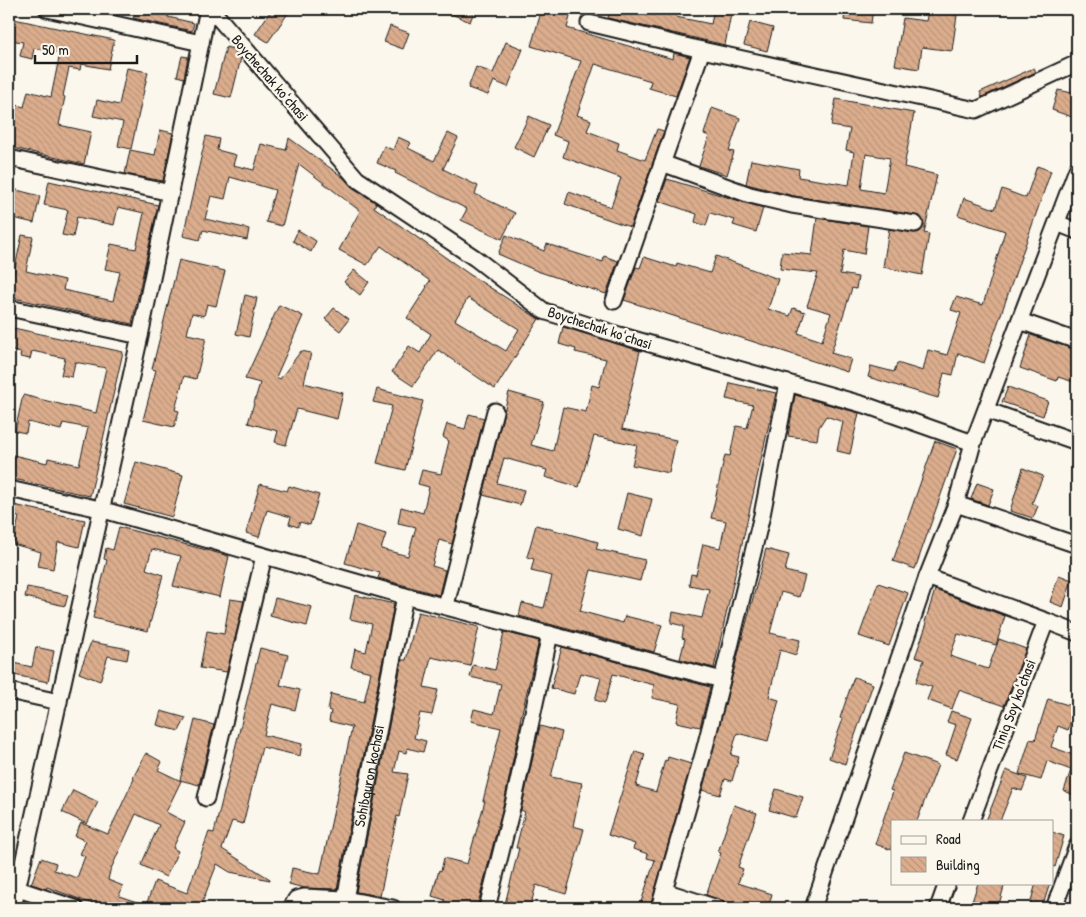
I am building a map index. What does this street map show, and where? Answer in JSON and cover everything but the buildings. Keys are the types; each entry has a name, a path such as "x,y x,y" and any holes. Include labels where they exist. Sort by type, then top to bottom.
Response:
{"street":[{"path":"47,9 201,42"},
{"path":"12,908 13,887 59,702 171,193 209,9"},
{"name":"Boychechak koʻchasi","path":"209,9 357,179 475,258 544,311 619,335 868,406 973,443"},
{"path":"589,23 702,50 976,110 1077,63"},
{"path":"614,301 702,50"},
{"path":"9,158 171,193"},
{"path":"662,164 750,195 792,205 915,224"},
{"path":"813,908 927,577 956,504 973,443 1077,169"},
{"path":"1056,224 1077,230"},
{"path":"9,308 140,336"},
{"path":"1020,321 1077,341"},
{"path":"659,908 704,751 722,680 762,515 788,383"},
{"path":"986,410 1077,442"},
{"path":"446,605 495,411"},
{"path":"9,489 100,509 405,596 446,605 722,680"},
{"path":"956,504 1077,545"},
{"path":"206,798 264,556"},
{"path":"927,577 1077,633"},
{"name":"Sohibquron kochasi","path":"344,899 405,596"},
{"name":"Tiniq Soy koʻchasi","path":"970,820 1046,621"},
{"path":"487,908 514,800 550,634"},
{"path":"9,691 59,702"},
{"path":"1054,908 1077,846"},
{"path":"938,908 947,884"},
{"path":"13,887 75,908"},
{"path":"664,891 717,908"},
{"path":"291,908 296,899 304,897 344,899 393,908"}]}
